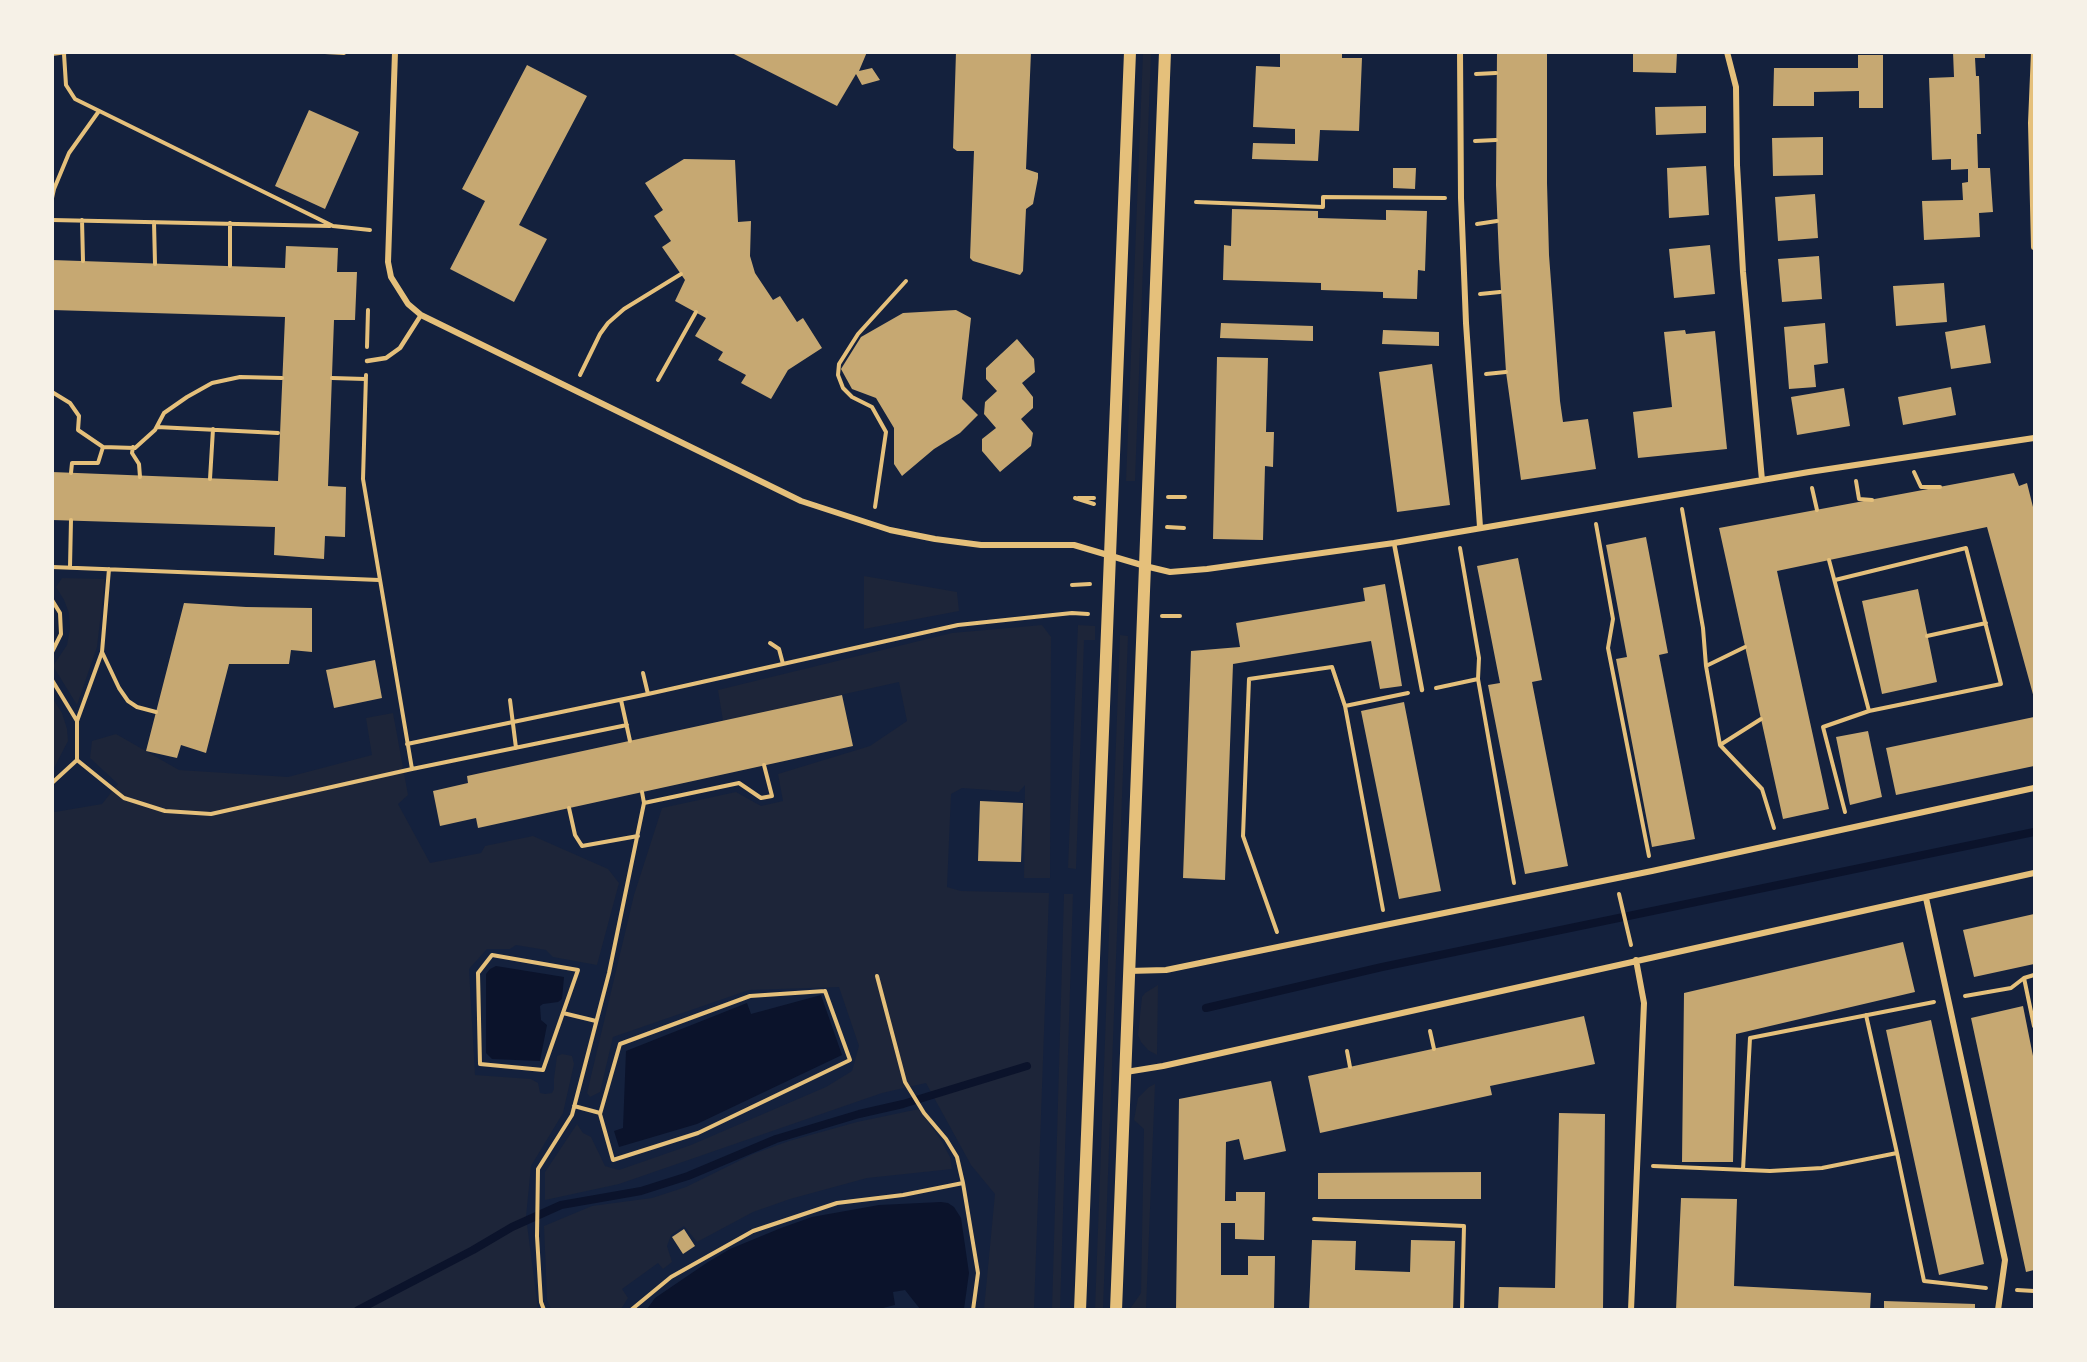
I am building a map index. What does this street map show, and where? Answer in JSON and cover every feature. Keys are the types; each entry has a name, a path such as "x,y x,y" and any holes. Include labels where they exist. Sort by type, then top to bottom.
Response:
{"main road":[{"path":"1080,1310 1130,52"},
{"path":"1116,1310 1165,52"}],"street":[{"path":"395,52 388,262 391,277 408,304 421,315 801,501 890,530 981,545 1074,545 1145,567 1170,572 1394,543 1762,480 2034,438"},
{"path":"1460,52 1461,198 1466,323 1480,527"},
{"path":"1727,52 1736,87 1737,165 1743,272 1762,480"},
{"path":"2034,52 2031,123 2034,247"},
{"path":"1128,971 1166,970 1652,871 2034,788"},
{"path":"1125,1072 1163,1066 2034,873"},
{"path":"1926,898 2005,1260 1998,1310"},
{"path":"1631,1310 1644,1003 1636,960"}],"lane":[{"path":"367,361 386,358 400,348 421,315"},
{"path":"1394,543 1422,690"}],"path":[{"path":"325,52 344,53"},
{"path":"52,54 65,53 66,85 75,99 333,226"},
{"path":"52,198 69,153 99,111"},
{"path":"1196,202 1323,207 1323,197 1461,198"},
{"path":"52,220 333,226 370,230"},
{"path":"82,220 83,261"},
{"path":"154,222 155,264"},
{"path":"230,224 230,266"},
{"path":"573,389 600,334 608,323 624,309 681,274"},
{"path":"871,524 886,432 872,407 852,397 843,388 838,375 839,364 858,334 906,281"},
{"path":"368,310 363,478 412,769"},
{"path":"658,380 696,312"},
{"path":"52,392 70,403 79,416 78,430 102,447 135,448 157,426 164,412 212,383 240,377 282,378"},
{"path":"332,378 366,379"},
{"path":"157,426 278,433"},
{"path":"210,479 213,429"},
{"path":"71,473 72,463 98,463 102,447"},
{"path":"133,447 132,453 139,464 140,477"},
{"path":"1907,458 1921,487 1940,487"},
{"path":"1854,466 1859,499 1872,500"},
{"path":"1679,494 1703,628 1706,666 1720,745 1762,789 1778,843"},
{"path":"1593,508 1612,619 1608,648 1652,871"},
{"path":"70,520 70,567"},
{"path":"1457,532 1479,658 1478,679 1517,899"},
{"path":"1835,580 1966,548 2001,684 1869,711 1823,727 1849,828"},
{"path":"1829,560 1869,711"},
{"path":"52,567 380,580"},
{"path":"52,783 77,760 77,721 102,652 109,569"},
{"path":"52,600 60,613 61,634 52,652"},
{"path":"407,744 621,700 958,625 1072,613"},
{"path":"1927,636 1986,623"},
{"path":"770,643 779,649 783,664"},
{"path":"1706,666 1745,647"},
{"path":"102,652 119,688 128,700 137,707 156,712"},
{"path":"1281,946 1243,836 1249,679 1332,667 1345,706 1385,925"},
{"path":"643,673 648,694"},
{"path":"1345,706 1478,679"},
{"path":"52,680 77,721"},
{"path":"510,700 516,748"},
{"path":"621,700 630,741"},
{"path":"1720,745 1761,719"},
{"path":"77,760 124,798 165,810 211,814 412,769 627,725"},
{"path":"644,803 739,783 761,798 772,796 764,765"},
{"path":"544,1310 541,1302 537,1236 538,1169 572,1115 609,973 638,836 644,803 642,792"},
{"path":"569,808 575,835 582,846 638,836"},
{"path":"1620,898 1629,937"},
{"path":"492,955 578,970 563,1013 543,1070 480,1064 478,973 492,955"},
{"path":"1743,1170 1750,1038 2011,988 2024,978 2034,975"},
{"path":"877,976 905,1082 924,1113 946,1139 957,1157 978,1273 973,1310"},
{"path":"2024,978 2034,1026"},
{"path":"825,991 850,1060 698,1133 613,1160 600,1114 620,1044 750,996 825,991"},
{"path":"563,1013 596,1021"},
{"path":"1866,1015 1924,1281 2001,1290 2034,1291"},
{"path":"1430,1031 1434,1049"},
{"path":"1347,1051 1350,1067"},
{"path":"574,1106 600,1114"},
{"path":"1637,1165 1743,1170 1822,1168 1897,1153"},
{"path":"631,1310 670,1277 753,1231 837,1203 903,1195 963,1183"},
{"path":"1314,1219 1464,1226 1462,1310"}],"shaded area":[{"path":"1143,53 1151,53 1135,481 1126,481"},
{"path":"864,576 957,592 959,611 864,629"},
{"path":"62,578 105,579 97,647 77,705 53,666 67,645 70,628 69,613 56,587"},
{"path":"1042,625 1051,637 1050,878 1024,878 1025,785 1019,792 962,788 951,794 947,887 961,891 1049,893 1034,1309 984,1309 995,1194 971,1165 926,1083 882,1093 619,1184 545,1200 545,1172 577,1124 583,1133 591,1137 605,1166 619,1170 691,1145 826,1087 852,1071 859,1046 839,987 749,990 613,1037 600,1092 590,1097 587,1093 634,895 662,808 736,792 761,806 783,801 778,774 870,746 907,721 899,682 723,721 718,690 952,633"},
{"path":"1078,625 1095,626 1095,640 1084,640 1076,869 1068,868"},
{"path":"1120,635 1128,636 1103,1309 1095,1310"},
{"path":"53,699 62,713 68,741 53,770"},
{"path":"393,713 408,795 398,804 430,863 481,853 485,846 533,836 608,869 619,883 597,965 553,957 546,950 516,945 510,949 487,949 469,969 475,1075 531,1079 538,1083 540,1093 545,1094 552,1093 554,1089 557,1056 562,1054 572,1056 574,1064 563,1113 531,1166 526,1217 538,1309 53,1309 52,810 55,812 102,804 118,784 90,758 92,741 116,734 179,770 288,777 372,755 366,718"},
{"path":"1064,894 1073,894 1060,1309 1052,1310"},
{"path":"496,966 564,977 562,999 540,1006 541,1020 547,1025 540,1061 492,1059 486,1053 486,974"},
{"path":"1158,985 1157,1055 1148,1050 1138,1035 1142,997"},
{"path":"821,995 842,1055 697,1124 619,1147 614,1131 623,1128 626,1051 747,1003 751,1014"},
{"path":"1155,1084 1146,1309 1130,1309 1141,1293 1144,1129 1134,1120 1138,1098"},
{"path":"919,1109 941,1140 950,1157 952,1169 867,1178 790,1199 753,1212 697,1242 684,1226 671,1235 667,1246 672,1262 663,1269 658,1263 622,1289 628,1298 621,1309 551,1309 547,1300 544,1226 592,1206 652,1198 686,1187 753,1154 789,1141 857,1122"},
{"path":"941,1202 954,1207 961,1218 969,1273 964,1309 920,1309 905,1290 893,1292 895,1305 879,1309 647,1309 655,1298 708,1262 730,1249 781,1228 812,1217 879,1205"}],"building":[{"path":"730,52 867,52 859,71 872,68 880,80 862,85 856,74 837,106"},
{"path":"956,52 1031,52 1026,169 1038,173 1038,178 1033,204 1026,209 1023,271 1020,275 973,261 970,258 974,151 957,151 953,148"},
{"path":"1280,52 1342,52 1342,58 1362,58 1359,131 1320,130 1318,161 1252,159 1253,143 1295,144 1295,129 1253,127 1256,66 1280,67"},
{"path":"1497,52 1547,52 1549,255 1560,401 1563,422 1588,419 1596,469 1521,480 1506,372 1499,258 1496,185"},
{"path":"1633,52 1677,52 1676,73 1633,72"},
{"path":"1953,52 1985,52 1985,58 1975,58 1976,76 1979,76 1981,134 1977,134 1978,168 1990,168 1993,212 1979,213 1980,237 1924,240 1922,201 1963,200 1962,183 1968,182 1968,169 1951,170 1951,159 1932,160 1929,78 1954,77"},
{"path":"1858,55 1883,55 1883,108 1859,108 1859,91 1814,92 1814,106 1773,106 1774,68 1858,68"},
{"path":"527,65 587,96 519,225 547,239 514,302 450,269 485,201 462,189"},
{"path":"1706,106 1706,133 1656,135 1655,107"},
{"path":"309,110 359,132 325,209 275,186"},
{"path":"1823,137 1823,175 1773,176 1772,138"},
{"path":"684,159 735,160 738,222 751,221 750,256 755,273 773,300 780,296 797,322 803,318 822,348 788,370 771,399 741,383 746,375 718,360 723,352 695,336 706,318 675,301 685,280 662,247 671,241 654,216 663,210 645,183"},
{"path":"1706,166 1709,215 1669,218 1667,168"},
{"path":"1393,168 1416,168 1415,189 1393,188"},
{"path":"1815,194 1818,238 1778,241 1775,197"},
{"path":"1232,209 1318,211 1318,218 1386,220 1386,210 1427,211 1425,271 1418,270 1417,299 1383,298 1383,292 1321,290 1321,283 1223,280 1224,245 1231,246"},
{"path":"1710,245 1715,294 1674,298 1669,249"},
{"path":"286,246 338,248 337,272 357,272 355,320 334,320 328,486 346,487 345,537 325,536 324,559 274,555 275,527 52,520 52,472 278,481 285,317 52,310 52,260 285,268"},
{"path":"1819,256 1822,299 1782,302 1778,259"},
{"path":"1944,283 1947,322 1896,326 1893,286"},
{"path":"956,310 971,318 962,399 978,415 960,433 934,449 902,476 894,464 894,428 876,398 852,389 841,369 861,337 903,313"},
{"path":"1221,323 1313,326 1313,341 1220,338"},
{"path":"1825,323 1828,363 1814,365 1816,387 1789,389 1784,327"},
{"path":"1985,325 1991,363 1951,369 1945,332"},
{"path":"1383,330 1439,332 1439,346 1382,344"},
{"path":"1685,330 1686,334 1715,331 1727,449 1638,458 1633,412 1672,407 1664,332"},
{"path":"1017,339 1034,359 1035,372 1022,383 1033,397 1033,408 1021,419 1033,433 1031,446 1000,472 982,451 982,439 996,428 984,414 985,402 997,391 986,379 986,368"},
{"path":"1217,357 1268,358 1266,432 1274,432 1273,467 1265,466 1263,540 1213,539"},
{"path":"1432,364 1450,505 1397,512 1379,372"},
{"path":"1951,387 1956,415 1903,425 1898,397"},
{"path":"1844,388 1850,426 1797,435 1791,397"},
{"path":"2014,473 2019,486 2027,483 2034,511 2034,698 1987,527 1777,571 1829,809 1783,819 1719,528"},
{"path":"1646,537 1668,653 1659,655 1695,839 1652,847 1616,659 1627,657 1606,545"},
{"path":"1518,558 1542,680 1532,682 1568,866 1525,874 1488,685 1500,683 1477,566"},
{"path":"1385,584 1402,686 1380,689 1371,641 1233,664 1225,880 1183,878 1191,651 1240,647 1236,623 1365,601 1363,588"},
{"path":"1918,589 1937,682 1882,694 1862,601"},
{"path":"184,603 312,608 312,652 291,650 289,664 229,664 206,753 181,745 177,758 146,751"},
{"path":"375,660 382,698 334,708 326,670"},
{"path":"842,695 853,746 478,828 476,818 440,826 433,791 468,783 467,776"},
{"path":"1404,702 1441,891 1399,899 1361,711"},
{"path":"2034,717 2034,766 1896,795 1886,748"},
{"path":"1868,731 1882,797 1850,805 1836,737"},
{"path":"980,801 1023,803 1021,862 978,861"},
{"path":"2034,914 2034,964 1974,977 1963,930"},
{"path":"1903,942 1915,992 1736,1034 1733,1162 1682,1162 1684,993"},
{"path":"2023,1006 2034,1061 2034,1270 2026,1272 1971,1018"},
{"path":"1584,1016 1595,1064 1490,1086 1492,1095 1320,1133 1308,1076"},
{"path":"1931,1020 1984,1264 1939,1275 1886,1030"},
{"path":"1271,1081 1286,1151 1244,1160 1239,1139 1226,1142 1225,1201 1236,1201 1236,1192 1265,1192 1264,1240 1235,1239 1235,1223 1221,1223 1221,1275 1248,1275 1248,1256 1275,1256 1274,1310 1176,1310 1179,1099"},
{"path":"1559,1113 1605,1114 1603,1310 1498,1310 1499,1287 1555,1288"},
{"path":"1481,1172 1481,1199 1318,1199 1318,1173"},
{"path":"1681,1198 1737,1199 1734,1286 1871,1293 1870,1310 1676,1310"},
{"path":"684,1229 695,1246 683,1254 672,1237"},
{"path":"1312,1240 1356,1241 1355,1270 1410,1272 1411,1240 1455,1241 1453,1310 1309,1310"},
{"path":"1884,1301 1975,1304 1975,1310 1884,1310"}],"waterway":[{"path":"1206,1008 1382,967 2034,832"},
{"path":"358,1310 512,1227 561,1205 641,1191 688,1176 776,1139 859,1114 903,1104 1027,1066"}]}
